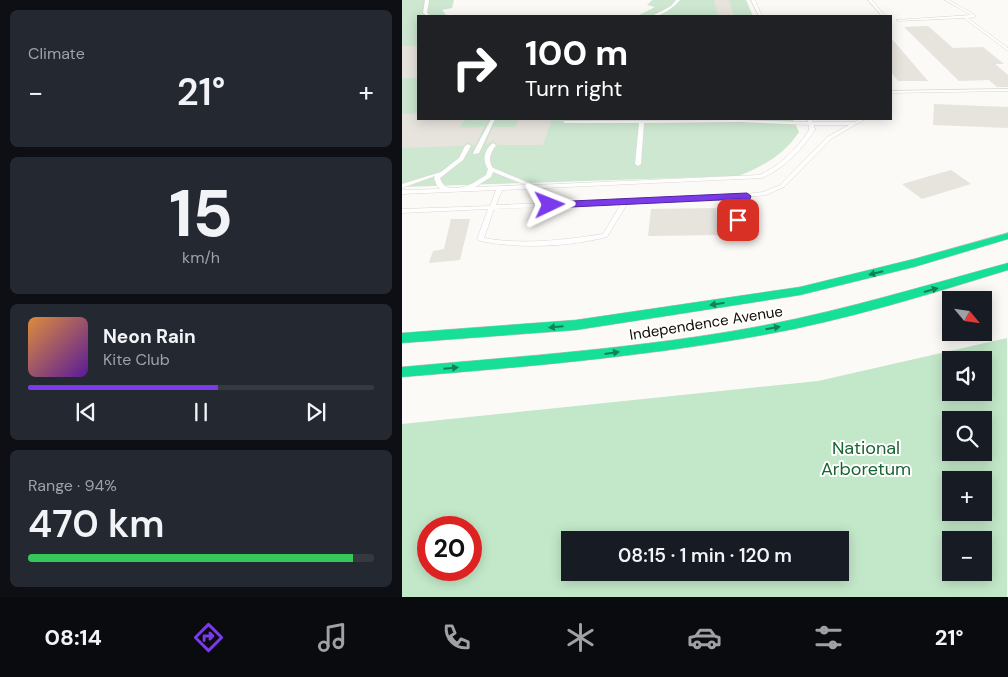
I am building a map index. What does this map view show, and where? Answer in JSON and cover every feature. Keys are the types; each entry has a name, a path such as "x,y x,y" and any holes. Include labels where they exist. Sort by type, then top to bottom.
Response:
{"main road":[{"name":"Independence Avenue","path":"402,338 576,325 800,291 914,263 1008,236"},
{"name":"Independence Avenue","path":"402,372 570,358 699,341 814,320 936,289 1008,266"}],"lane":[{"path":"427,0 425,13 428,15"},
{"path":"656,15 672,8 678,0"},
{"path":"753,0 760,15"},
{"path":"870,0 883,15"},
{"path":"893,18 898,20 974,16 947,0"},
{"path":"966,17 1008,50"},
{"path":"894,23 898,22 898,20"},
{"path":"893,91 1008,90"},
{"path":"476,154 493,120"},
{"path":"402,211 764,194 782,186 829,138 861,120"},
{"path":"566,122 811,121 856,123"},
{"path":"402,192 499,190 760,177 768,174 784,161 808,138 812,130 811,121"},
{"path":"638,164 642,122"},
{"path":"493,145 486,157 486,162 491,169 537,187"},
{"path":"461,160 468,146"},
{"path":"402,186 442,172 461,160 476,154 486,157"},
{"path":"463,190 490,176 491,169"},
{"path":"442,172 437,178 437,182 447,191"},
{"path":"499,190 480,239 492,242 519,243 589,239 605,236 625,202"},
{"path":"738,220 747,196"}],"green space":[{"path":"402,0 454,0 452,8 442,10 446,15 417,15 417,120 793,120 799,132 787,147 772,159 738,176 402,187"},
{"path":"652,0 746,0 753,15 639,15 655,7 647,5"},
{"name":"National Arboretum","path":"1007,338 1007,597 402,597 402,424 818,381 942,353 942,401 992,401 992,351 950,351"}],"building":[{"path":"714,0 729,0 734,15 718,15"},
{"path":"928,26 953,48 983,47 1004,64 995,64 1008,75 1008,87 997,87 989,80 959,81 904,27"},
{"path":"892,39 928,81 898,81 892,73"},
{"path":"402,46 417,46 417,78 402,78"},
{"path":"934,104 1008,107 1008,128 933,125"},
{"path":"417,113 417,120 464,120 459,128 484,127 475,146 467,142 463,146 402,148 402,114"},
{"path":"518,120 552,120 543,145 498,145 493,141 485,145 493,127 515,127"},
{"path":"951,170 971,184 922,199 902,184"},
{"path":"716,208 718,235 648,236 651,209"},
{"path":"451,219 470,219 460,260 429,263 433,251 444,249"}],"traffic: fast":[{"path":"402,338 576,325 800,291 914,263 1008,236"},
{"path":"402,372 609,353 764,330 864,308 1008,266"}],"route":[{"path":"550,205 747,196 738,220"}]}
